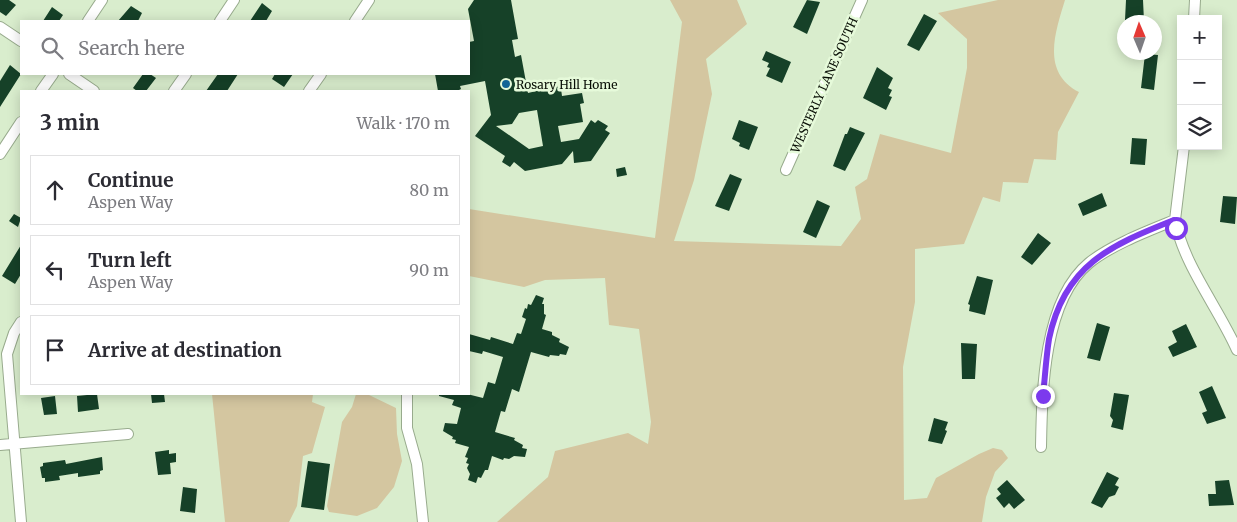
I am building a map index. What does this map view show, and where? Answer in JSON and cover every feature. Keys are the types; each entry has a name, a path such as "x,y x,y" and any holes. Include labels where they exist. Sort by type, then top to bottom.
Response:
{"street":[{"path":"89,20 102,0"},
{"path":"221,20 234,0"},
{"path":"356,20 369,0"},
{"name":"WESTERLY LANE SOUTH","path":"786,170 862,0"},
{"path":"1194,15 1195,0"},
{"path":"0,28 20,40"},
{"path":"42,90 52,75"},
{"path":"70,75 93,90"},
{"path":"175,90 185,75"},
{"path":"310,90 320,75"},
{"path":"0,154 20,124"},
{"path":"1183,150 1174,220 1192,264 1237,350"},
{"path":"1041,447 1042,401 1050,339 1065,295 1079,273 1098,256 1174,220"},
{"path":"20,324 14,333 7,354 13,444 22,522"},
{"path":"407,395 407,428 416,464 423,522"},
{"path":"0,445 128,434"}],"shaded area":[{"path":"670,0 737,0 747,24 706,59 712,94 694,180 674,241 841,246 861,219 855,187 867,179 880,134 951,153 967,68 967,39 938,13 998,0 1065,0 1055,38 1055,63 1059,74 1067,84 1079,92 1058,132 1056,160 1034,159 1028,183 1003,182 1000,202 983,197 964,244 915,249 915,302 903,367 904,500 927,498 936,478 993,448 1002,450 1008,458 995,472 986,497 982,522 497,522 548,477 555,451 628,433 648,444 651,422 639,329 609,325 605,278 545,280 524,287 470,276 470,209 655,238 682,22"},
{"path":"212,395 313,395 312,402 325,407 312,453 303,456 297,506 289,522 225,522"},
{"path":"356,395 369,395 396,408 397,434 402,461 394,487 377,508 357,516 329,512 327,506 342,422 352,407"}],"building":[{"path":"0,0 9,0 16,5 6,16 0,12"},
{"name":"Rosary Hill Home","path":"474,0 511,0 518,39 512,40 515,57 521,55 528,93 545,89 550,82 561,89 562,96 582,93 584,103 580,104 583,122 558,126 561,142 579,139 591,120 595,123 598,120 608,126 605,130 610,133 591,161 574,163 573,151 562,164 525,171 514,162 510,167 502,162 505,156 475,136 491,115 485,81 460,86 461,89 459,90 438,90 435,75 470,75 470,42 474,41 468,9","holes":["537,110 543,146 529,149 496,126 512,124 519,113"]},
{"path":"807,0 820,2 807,34 793,27"},
{"path":"1126,0 1143,0 1144,15 1125,15"},
{"path":"262,3 272,11 267,20 251,20"},
{"path":"131,6 142,13 138,20 119,20"},
{"path":"52,7 63,15 60,20 44,20"},
{"path":"924,14 937,21 919,51 907,45"},
{"path":"766,51 791,62 782,83 766,76 770,68 767,67 769,63 762,60"},
{"path":"1144,60 1157,60 1154,90 1141,88"},
{"path":"10,65 20,73 0,107 0,81"},
{"path":"877,67 893,78 888,88 892,90 889,96 892,97 886,110 863,98"},
{"path":"142,75 152,75 156,78 147,90 136,90 133,88"},
{"path":"217,75 237,75 228,90 207,90"},
{"path":"274,75 292,75 284,87 272,79"},
{"path":"739,120 758,127 749,150 739,146 740,143 732,139"},
{"path":"850,127 865,133 845,171 833,166 845,134 847,134"},
{"path":"1132,138 1147,139 1145,165 1130,164"},
{"path":"625,167 627,175 617,177 616,169"},
{"path":"730,174 742,179 729,211 715,206"},
{"path":"1102,193 1107,206 1083,216 1078,204"},
{"path":"1223,196 1237,197 1235,224 1220,222"},
{"path":"817,200 830,206 816,238 803,232"},
{"path":"14,214 20,217 18,227 9,221"},
{"path":"1038,233 1051,243 1032,265 1021,257"},
{"path":"20,247 20,276 15,284 2,276"},
{"path":"977,276 993,280 985,315 969,311 970,305 968,304"},
{"path":"536,295 544,298 542,304 544,304 544,314 546,315 542,329 552,332 552,335 560,339 559,342 569,347 566,355 560,354 559,356 550,355 549,357 531,352 519,392 512,389 505,412 501,411 495,432 515,438 514,440 523,445 522,448 527,449 525,457 514,456 509,459 504,458 503,460 492,456 488,470 485,470 481,478 478,477 476,483 468,480 470,474 467,468 469,464 466,463 468,458 465,457 469,447 455,443 456,440 452,439 453,437 443,431 445,423 457,424 461,408 452,405 454,400 439,395 470,395 483,398 488,382 495,384 503,357 483,351 482,354 470,351 470,334 490,340 491,337 513,344 517,333 521,334 526,319 522,317 525,308 527,309 528,304 531,305"},
{"path":"1097,323 1110,327 1100,361 1087,358"},
{"path":"1186,324 1197,347 1173,357 1168,347 1177,342 1172,331"},
{"path":"961,343 977,344 975,379 962,379"},
{"path":"1212,386 1226,418 1207,424 1202,413 1207,411 1199,392"},
{"path":"1114,393 1129,395 1123,430 1111,427 1113,420 1110,416"},
{"path":"97,395 99,409 78,412 77,396"},
{"path":"151,395 164,395 165,402 152,403"},
{"path":"55,396 57,414 44,415 41,398"},
{"path":"934,418 948,422 942,444 928,441"},
{"path":"169,450 169,454 176,453 176,462 170,463 171,474 158,475 155,452"},
{"path":"102,457 103,470 100,471 100,474 78,477 78,473 59,476 60,480 45,482 45,478 42,478 40,467 43,466 43,463 65,460 66,464"},
{"path":"308,461 330,464 324,510 301,507"},
{"path":"1107,472 1119,478 1115,485 1119,487 1115,495 1109,497 1102,508 1091,503"},
{"path":"1007,480 1025,500 1014,509 1009,503 1004,508 996,498 1001,494 997,489"},
{"path":"1229,480 1234,505 1209,506 1208,494 1216,494 1215,481"},
{"path":"183,487 197,489 195,513 180,511"}],"place":[{"name":"Rosary Hill Home","path":"506,84"}],"route":[{"path":"1043,396 1050,339 1056,316 1062,300 1079,273 1098,256 1154,228 1174,220 1176,228"}]}
